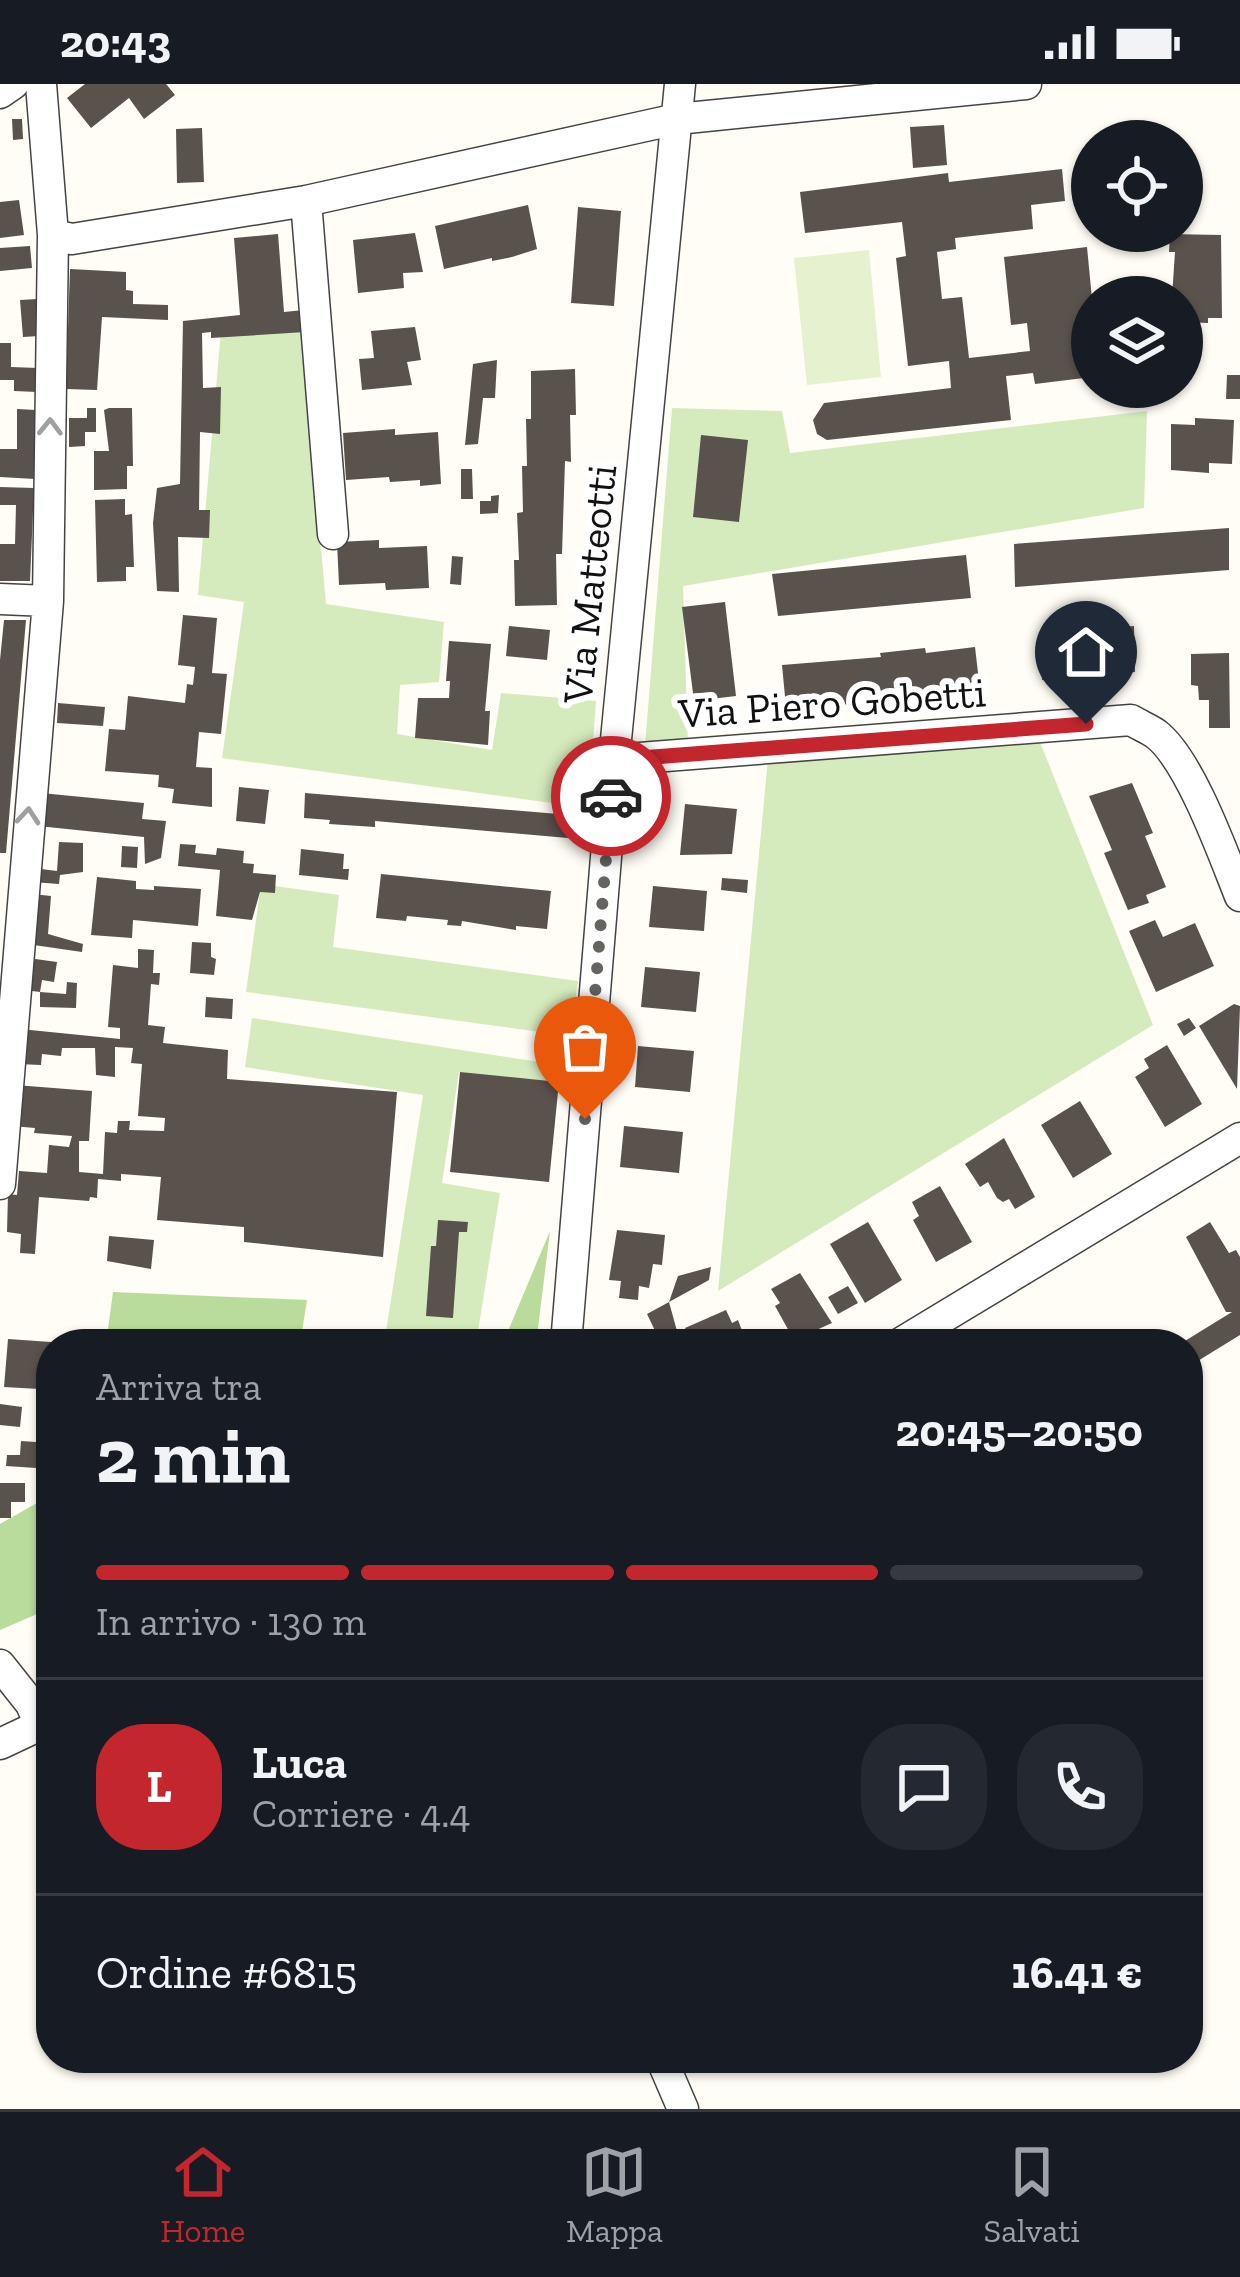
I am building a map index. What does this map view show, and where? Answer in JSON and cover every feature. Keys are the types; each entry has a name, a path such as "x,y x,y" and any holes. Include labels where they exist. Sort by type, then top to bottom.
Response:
{"street":[{"path":"0,93 13,84"},
{"path":"0,1184 12,862 48,601 52,236 41,84"},
{"name":"Via Matteotti","path":"567,1329 614,760 680,84"},
{"path":"52,236 73,239 306,201 676,119 1026,84"},
{"path":"306,201 333,535"},
{"path":"0,599 48,601"},
{"name":"Via Piero Gobetti","path":"614,760 1131,720 1157,735 1226,821 1240,896"},
{"path":"924,1329 1240,1138"},
{"path":"0,1665 36,1711"},
{"path":"0,1744 36,1727"},
{"path":"667,2073 683,2109"}],"green space":[{"path":"869,250 881,377 807,385 794,258"},
{"path":"301,322 326,604 444,622 439,682 400,685 397,734 492,750 501,693 596,701 588,808 222,758 244,602 198,595 221,331"},
{"path":"672,408 782,411 790,453 1147,411 1144,508 683,586 688,750 645,746"},
{"path":"1036,732 1153,1025 718,1291 768,758"},
{"path":"261,884 339,895 333,947 578,981 570,1036 246,992"},
{"path":"252,1018 565,1066 562,1087 459,1072 442,1183 500,1193 478,1329 386,1329 423,1095 245,1067"},
{"path":"550,1231 538,1329 509,1329"},
{"path":"113,1292 307,1300 302,1329 108,1329"},
{"path":"36,1504 36,1614 0,1630 0,1524"}],"building":[{"path":"85,84 166,84 175,95 144,119 129,98 91,128 67,98"},
{"path":"12,119 22,119 23,139 13,140"},
{"path":"944,125 947,165 913,168 910,127"},
{"path":"202,128 204,182 177,183 176,129"},
{"path":"1062,169 1065,201 1031,205 1033,229 955,238 956,249 937,252 942,299 962,297 969,358 1030,351 1027,323 1011,325 1004,257 1071,249 1087,252 1090,276 1071,276 1071,380 1035,384 1033,373 1006,376 1011,420 827,440 817,434 813,420 824,403 951,388 949,361 908,366 896,258 906,256 902,222 805,233 800,192 948,173 949,182"},
{"path":"19,200 24,235 0,238 0,202"},
{"path":"528,205 537,249 444,269 435,226"},
{"path":"578,207 621,211 614,306 571,303"},
{"path":"415,233 423,272 403,273 404,288 358,293 353,240"},
{"path":"278,234 284,312 304,310 305,332 211,338 211,332 202,333 203,388 221,387 220,434 200,432 199,510 210,510 209,538 178,537 179,592 157,591 153,523 157,488 180,484 183,321 240,315 234,238"},
{"path":"1203,235 1221,235 1222,318 1203,323 1203,276 1173,276 1175,252 1203,252"},
{"path":"30,246 32,268 0,271 0,248"},
{"path":"70,269 126,272 126,290 133,291 133,304 168,305 168,320 102,317 97,390 66,389"},
{"path":"37,299 39,336 23,337 20,300"},
{"path":"415,327 421,360 407,362 412,385 362,390 359,359 374,358 371,331"},
{"path":"0,343 11,343 11,367 38,368 37,392 14,391 14,380 0,380"},
{"path":"497,360 495,398 483,398 478,444 465,445 473,364"},
{"path":"575,369 576,415 570,415 571,462 565,461 562,554 556,554 557,605 515,606 517,513 523,512 522,466 527,466 531,371"},
{"path":"1227,375 1240,375 1240,399 1226,399"},
{"path":"87,408 96,408 96,432 85,432 85,446 69,447 69,418 87,418"},
{"path":"132,408 133,466 127,466 127,489 94,490 94,451 109,451 104,410"},
{"path":"17,409 36,410 35,479 0,477 0,449 17,449"},
{"path":"1195,418 1234,420 1232,464 1209,463 1209,473 1171,470 1171,424 1195,425"},
{"path":"395,429 395,435 438,432 441,484 390,482 389,477 346,480 343,433"},
{"path":"701,435 748,440 739,522 693,517"},
{"path":"461,469 472,469 473,499 461,499"},
{"path":"0,487 34,488 30,581 0,581 0,544 15,544 16,505 0,505"},
{"path":"499,495 498,513 480,514 480,501"},
{"path":"125,499 125,515 132,514 134,567 126,567 126,581 97,582 95,500"},
{"path":"1229,528 1229,570 1015,587 1014,544"},
{"path":"379,540 379,548 427,546 429,588 339,585 337,542"},
{"path":"966,555 971,598 778,616 772,574"},
{"path":"452,556 463,557 461,585 450,584"},
{"path":"725,602 736,696 694,701 682,607"},
{"path":"183,615 217,618 212,673 227,674 221,734 199,732 196,767 212,768 212,807 172,803 174,789 158,787 159,775 105,771 109,729 125,730 128,696 185,703 195,667 178,665"},
{"path":"4,620 26,620 6,853 0,853 0,660"},
{"path":"509,626 550,630 547,660 506,656"},
{"path":"1134,626 1135,672 1042,680 1040,636"},
{"path":"449,641 491,644 485,711 490,711 488,745 415,738 418,698 449,698"},
{"path":"975,647 980,690 786,707 782,665 881,657 880,653 925,648 926,653"},
{"path":"1229,653 1230,728 1209,728 1209,700 1199,700 1198,686 1191,685 1191,654"},
{"path":"58,703 105,707 103,726 57,723"},
{"path":"1132,783 1153,833 1145,836 1166,887 1146,895 1149,903 1128,910 1104,853 1112,850 1089,796"},
{"path":"239,787 269,790 265,824 236,821"},
{"path":"41,793 144,803 142,819 166,821 161,858 145,864 144,837 38,826"},
{"path":"305,793 570,815 568,838 375,821 375,827 329,824 330,820 304,818"},
{"path":"685,804 737,809 732,854 680,855"},
{"path":"59,842 83,843 83,872 60,875 59,884 32,882 33,868 57,871"},
{"path":"180,844 196,845 195,853 216,855 217,848 244,851 243,863 254,864 253,873 276,875 275,893 260,892 252,920 216,916 220,870 178,866"},
{"path":"122,846 138,847 137,868 121,867"},
{"path":"301,849 344,854 348,880 299,875"},
{"path":"381,874 551,891 547,929 516,926 516,930 462,921 461,926 447,925 448,920 407,916 406,921 376,918"},
{"path":"97,877 136,881 136,889 201,889 198,926 133,920 132,938 91,935"},
{"path":"722,878 748,880 747,893 721,890"},
{"path":"653,886 707,891 704,931 649,927"},
{"path":"32,894 51,896 48,934 83,944 82,952 27,944"},
{"path":"1155,920 1163,937 1195,923 1214,966 1156,992 1129,931"},
{"path":"192,942 211,943 214,975 190,973"},
{"path":"138,949 154,950 153,973 160,973 159,985 151,984 148,1025 165,1027 163,1043 228,1050 227,1079 397,1092 383,1257 244,1242 244,1227 157,1220 161,1177 121,1174 121,1181 98,1179 97,1198 89,1201 39,1197 35,1254 20,1253 21,1234 7,1232 8,1194 17,1195 19,1171 47,1173 49,1145 69,1147 72,1136 12,1126 15,1085 92,1091 89,1141 79,1141 79,1172 103,1174 105,1132 117,1133 118,1121 130,1121 129,1130 164,1131 165,1118 138,1116 142,1064 131,1063 133,1048 115,1047 115,1077 96,1075 95,1048 62,1048 61,1056 42,1054 41,1065 18,1064 20,1029 120,1039 120,1028 108,1027 113,965 138,968"},
{"path":"28,958 57,962 54,982 42,980 40,992 24,990"},
{"path":"645,967 700,972 696,1012 641,1007"},
{"path":"67,982 77,983 76,1008 40,1007 40,992 66,994"},
{"path":"206,997 233,999 232,1019 205,1017"},
{"path":"1234,1004 1240,1006 1237,1089 1199,1026"},
{"path":"1189,1018 1196,1028 1184,1036 1177,1024"},
{"path":"1167,1045 1202,1104 1165,1127 1135,1077 1149,1068 1144,1059"},
{"path":"638,1046 694,1051 690,1092 635,1087"},
{"path":"460,1072 559,1082 549,1182 450,1172"},
{"path":"1080,1101 1112,1154 1073,1178 1041,1125"},
{"path":"624,1126 683,1132 679,1173 620,1167"},
{"path":"1004,1138 1035,1197 1015,1209 1009,1199 997,1198 988,1182 980,1187 965,1164"},
{"path":"940,1186 972,1242 936,1262 913,1220 919,1216 912,1202"},
{"path":"438,1220 468,1222 467,1232 459,1232 453,1318 426,1316 431,1246 436,1246"},
{"path":"868,1222 902,1280 865,1303 830,1244"},
{"path":"1210,1222 1229,1253 1236,1250 1240,1257 1240,1335 1203,1358 1203,1330 1232,1312 1226,1312 1186,1237"},
{"path":"617,1230 665,1235 662,1265 653,1264 649,1288 639,1286 638,1300 619,1298 621,1281 609,1280"},
{"path":"109,1236 154,1240 151,1269 107,1261"},
{"path":"711,1267 709,1280 669,1302 678,1276"},
{"path":"800,1273 832,1323 819,1329 788,1329 771,1289"},
{"path":"848,1286 858,1303 838,1314 828,1297"},
{"path":"669,1302 676,1329 654,1329 647,1314"},
{"path":"726,1310 741,1329 685,1329"},
{"path":"8,1339 36,1341 36,1389 4,1387"},
{"path":"0,1404 22,1407 20,1427 0,1425"},
{"path":"21,1441 36,1442 36,1468 6,1466 7,1455 20,1455"},
{"path":"0,1483 25,1483 25,1502 11,1502 11,1518 0,1518"}],"way so far":[{"path":"585,1119 611,796"}],"route":[{"path":"611,796 614,760 1086,724"}]}
